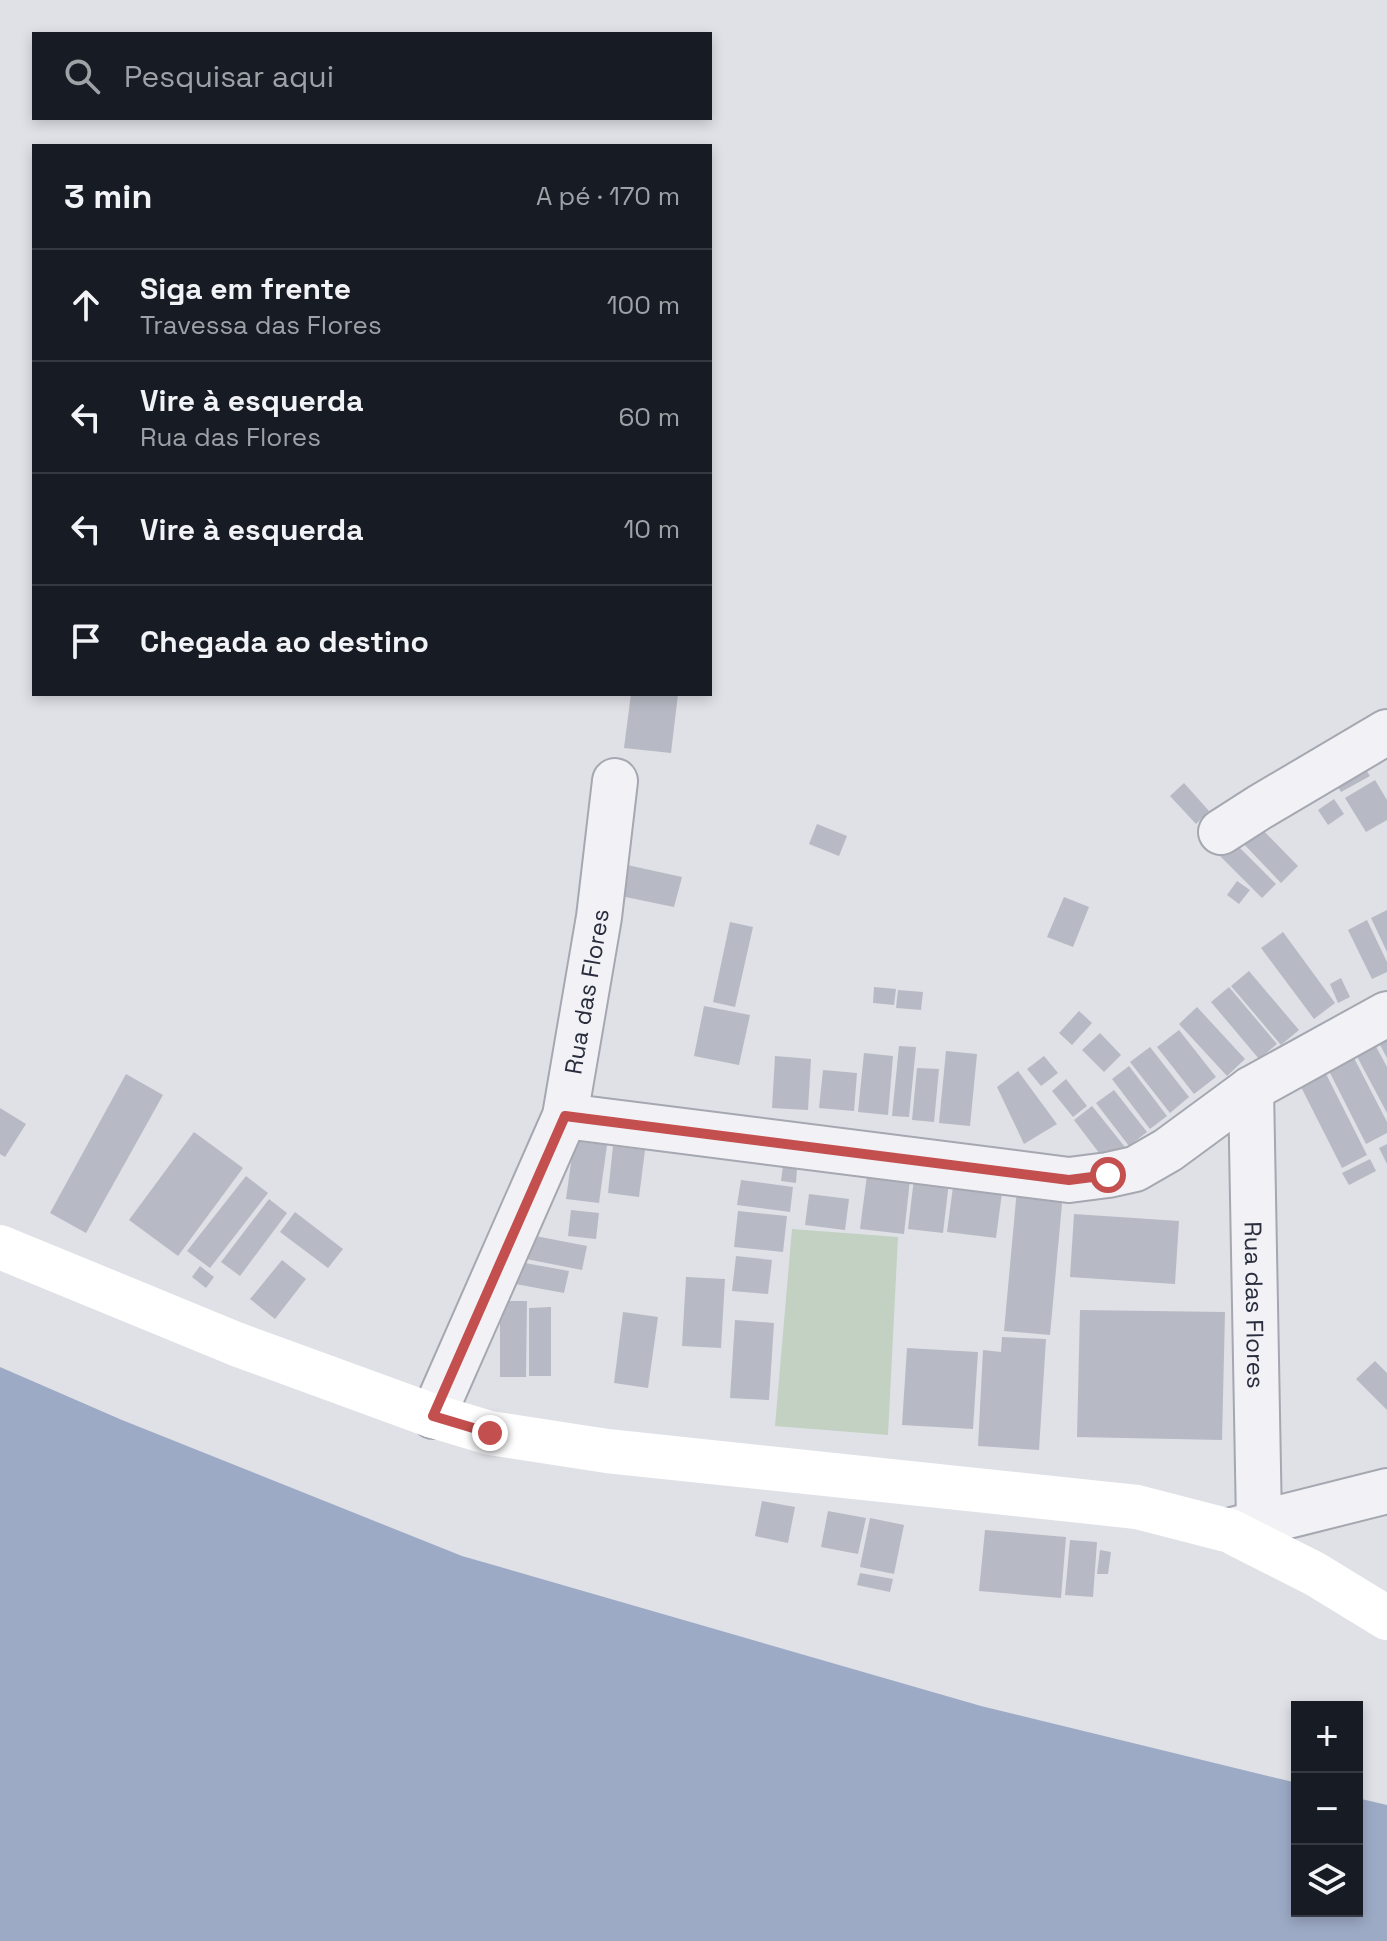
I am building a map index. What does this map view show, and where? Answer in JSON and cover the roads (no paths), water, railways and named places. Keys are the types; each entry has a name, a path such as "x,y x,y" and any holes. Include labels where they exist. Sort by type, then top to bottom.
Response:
{"main road":[{"path":"0,1247 236,1344 433,1416 490,1433 607,1451 1137,1507 1244,1527 1387,1618"}],"street":[{"path":"1221,832 1387,732"},
{"name":"Rua das Flores","path":"433,1416 565,1116 599,917 615,781"},
{"path":"565,1116 1069,1180 1135,1169 1168,1150 1251,1089 1387,1014"},
{"name":"Rua das Flores","path":"1244,1527 1251,1089"},
{"path":"1244,1527 1387,1491"}],"water":[{"path":"0,1367 122,1420 462,1556 981,1706 1291,1782 1291,1917 1363,1917 1363,1799 1387,1805 1387,1941 0,1941"}]}
